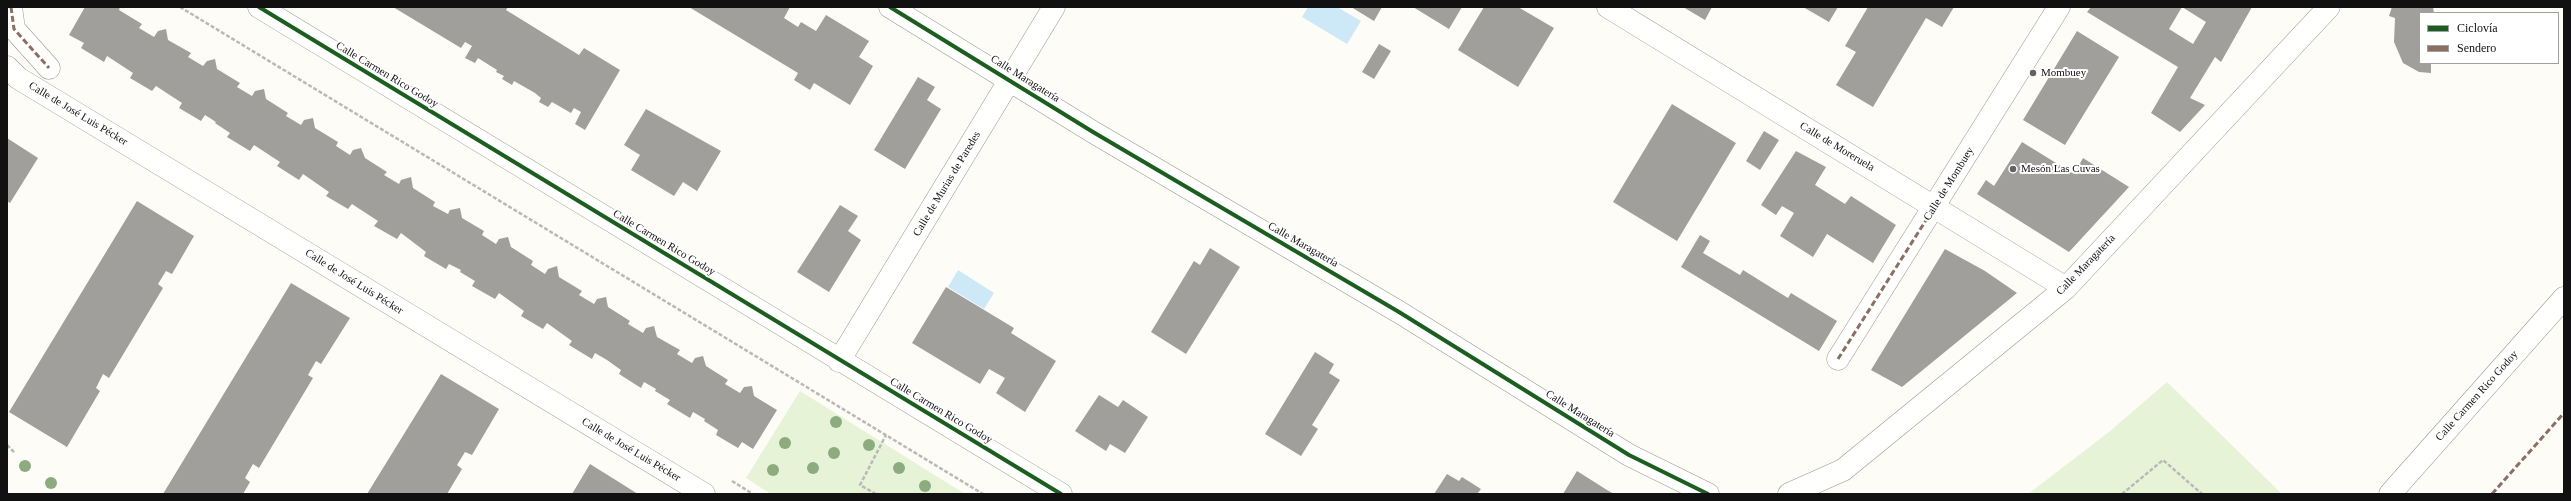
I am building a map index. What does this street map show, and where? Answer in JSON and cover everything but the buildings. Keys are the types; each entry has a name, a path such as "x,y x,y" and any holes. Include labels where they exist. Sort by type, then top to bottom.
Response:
{"street":[{"path":"11,7 14,29 49,68"},
{"name":"Calle Carmen Rico Godoy","path":"259,7 839,361 1061,494"},
{"name":"Calle Maragatería","path":"890,7 1399,312 1629,455 1708,494"},
{"name":"Calle de Murias de Paredes","path":"839,361 1054,7"},
{"name":"Calle de Moreruela","path":"1608,7 1935,206 2066,288"},
{"name":"Calle de Mombuey","path":"1838,359 2059,7"},
{"name":"Calle Maragatería","path":"1789,494 1843,470 2066,288 2329,7"},
{"name":"Calle de José Luis Pécker","path":"7,67 18,78 704,494"},
{"name":"Calle Carmen Rico Godoy","path":"2390,494 2564,298"}],"path":[{"path":"180,7 983,494"},
{"path":"876,494 860,484 886,435"},
{"path":"7,446 16,453"},
{"path":"2122,494 2163,460 2202,494"}],"green space":[{"path":"2167,382 2282,494 2028,494 2109,432"},
{"path":"800,391 965,494 771,494 746,478"}],"water":[{"path":"1308,7 1337,7 1361,21 1347,44 1302,17"},
{"path":"958,270 994,293 984,309 948,287"}],"marked path":[{"path":"11,7 14,29 49,68"},
{"path":"1838,359 1935,206"},
{"path":"2492,494 2564,413"}],"cycle path":[{"path":"259,7 1061,494"},
{"path":"890,7 1093,132 1399,312 1629,455 1708,494"}],"place":[{"name":"Mombuey","path":"2033,73"},
{"name":"Mesón Las Cuvas","path":"2013,169"}]}
